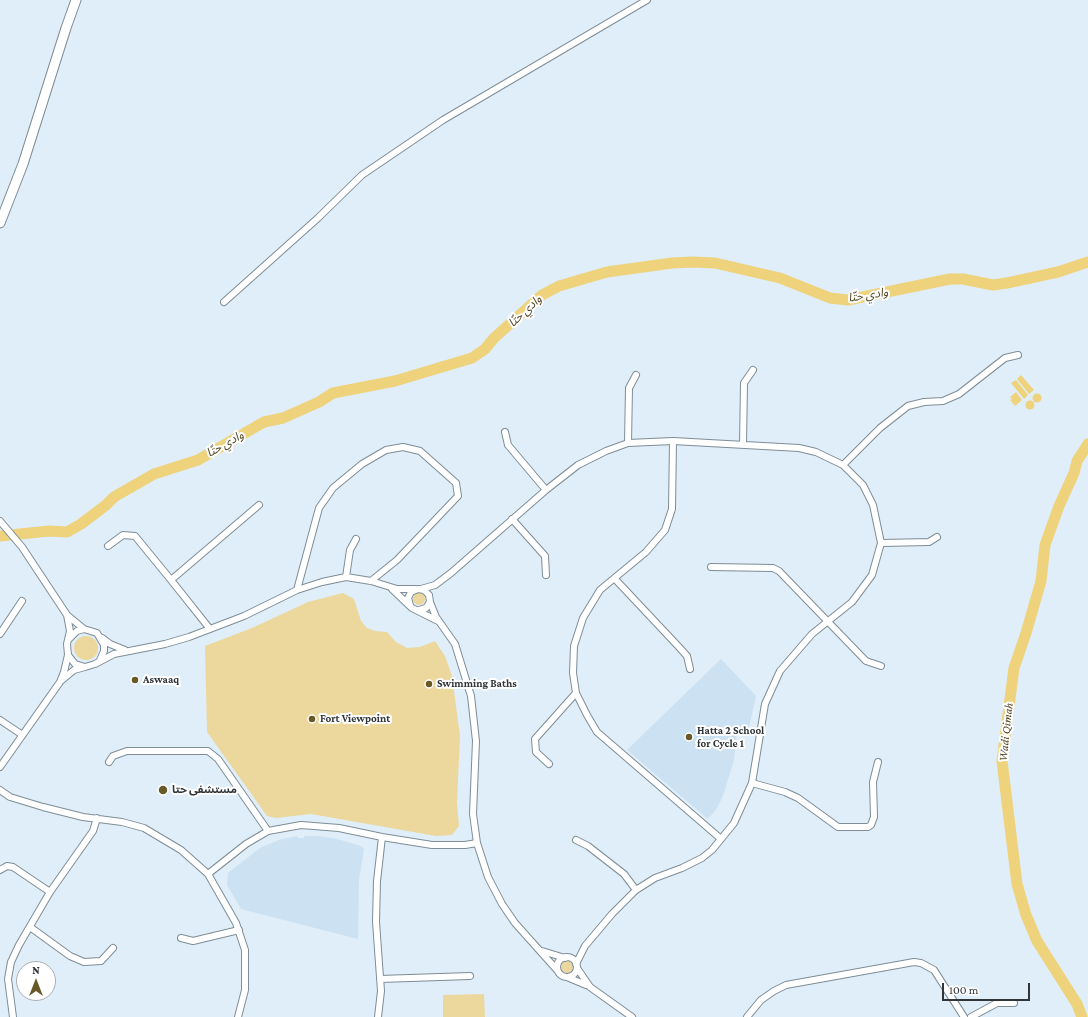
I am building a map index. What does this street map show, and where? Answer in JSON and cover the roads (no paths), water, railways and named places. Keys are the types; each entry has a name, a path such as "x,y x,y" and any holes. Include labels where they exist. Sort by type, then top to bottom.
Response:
{"main road":[{"path":"0,208 19,159 70,0"},
{"path":"0,223 23,164 76,0"}],"street":[{"path":"224,302 322,214 362,175 443,120 646,0"},
{"path":"843,465 880,428 908,406 924,402 943,401 959,394 1005,358 1018,355"},
{"path":"743,445 744,383 753,370"},
{"path":"628,443 629,388 636,375"},
{"path":"505,432 508,445 546,490"},
{"path":"673,441 672,510 668,522 656,543 600,590 583,618 574,646 573,673 576,693 586,715 597,732 721,840"},
{"path":"0,767 21,734 60,682 74,670 127,650 165,644 210,630 244,616 297,590 322,582 346,577 371,581 403,590 418,589 435,585 451,574 546,490 578,465 606,450 628,443 673,441 799,448 816,452 843,465 863,485 873,505 881,543 872,575 852,602 812,634 792,654 780,671 770,692 762,720 752,783 734,823 721,840 702,858 682,868 655,878 636,890 612,914 585,946 558,962 557,970"},
{"path":"297,590 319,508 332,488 362,464 386,450 403,447 420,451 456,483 458,496 397,560 371,581"},
{"path":"172,580 259,505"},
{"path":"512,519 545,556 546,575"},
{"path":"0,521 22,547 67,615 84,629 97,633 102,638 120,649 127,650"},
{"path":"108,546 123,535 134,536 172,580 210,630"},
{"path":"881,543 929,542 937,537"},
{"path":"346,577 350,550 356,539"},
{"path":"711,567 773,568 779,571 829,620 866,661 881,666"},
{"path":"614,579 687,656 690,669"},
{"path":"419,610 426,608 435,585"},
{"path":"389,587 410,605 439,622"},
{"path":"418,589 427,592 432,609 439,622 455,644 471,696 476,741 473,814 477,843 488,877 502,904 515,923 562,976 590,987 632,1017"},
{"path":"410,605 408,598 418,589"},
{"path":"0,634 2,625 22,601"},
{"path":"60,682 68,655 67,644 70,631 67,615"},
{"path":"69,639 77,631 84,629"},
{"path":"99,661 104,651 102,638"},
{"path":"68,655 75,664 85,667"},
{"path":"549,764 536,752 535,739 576,693"},
{"path":"0,720 21,734"},
{"path":"109,762 113,756 127,751 208,751 218,759 268,831"},
{"path":"752,783 785,792 798,798 838,827 868,827 873,821 874,817 873,782 878,762"},
{"path":"0,790 10,797 32,804 83,817 122,822 144,828 181,850 208,874 233,915 239,930 244,950 246,977 242,1008 238,1017"},
{"path":"13,1017 8,979 9,967 19,945 50,892 93,831 96,818"},
{"path":"208,874 246,844 268,831 284,827 310,824 339,828 382,837 449,846 477,843"},
{"path":"378,1017 381,991 376,922 377,881 382,837"},
{"path":"576,840 588,846 624,874 636,890"},
{"path":"0,870 7,866 13,867 50,892"},
{"path":"30,927 70,956 84,962 101,961 113,948"},
{"path":"180,938 193,941 239,930"},
{"path":"567,977 574,975 585,946"},
{"path":"539,949 573,959 590,987"},
{"path":"747,1017 761,1000 786,985 921,962 934,970 964,1017"},
{"path":"380,979 470,976"},
{"path":"971,1017 997,1003 1014,1003"}],"waterway":[{"name":"وادي حتّا","path":"0,536 49,531 67,532 81,524 114,497 154,474 198,460 264,422 283,418 319,402 333,393 395,381 472,358 485,349 494,338 542,295 559,286 607,272 672,263 715,263 780,278 830,298 848,300 950,279 963,279 993,285 1007,283 1058,272 1088,262"},
{"name":"Wadi Qimah","path":"1082,1017 1077,1004 1037,941 1026,915 1017,884 1002,761 1014,668 1041,581 1045,545 1059,506 1074,473 1077,461 1088,444"}],"place":[{"name":"Aswaaq","path":"135,680"},
{"name":"Swimming Baths","path":"429,684"},
{"name":"Fort Viewpoint","path":"312,719"},
{"name":"Hatta 2 School for Cycle 1","path":"689,737"},
{"name":"مستشفى حتا","path":"163,790"}]}
